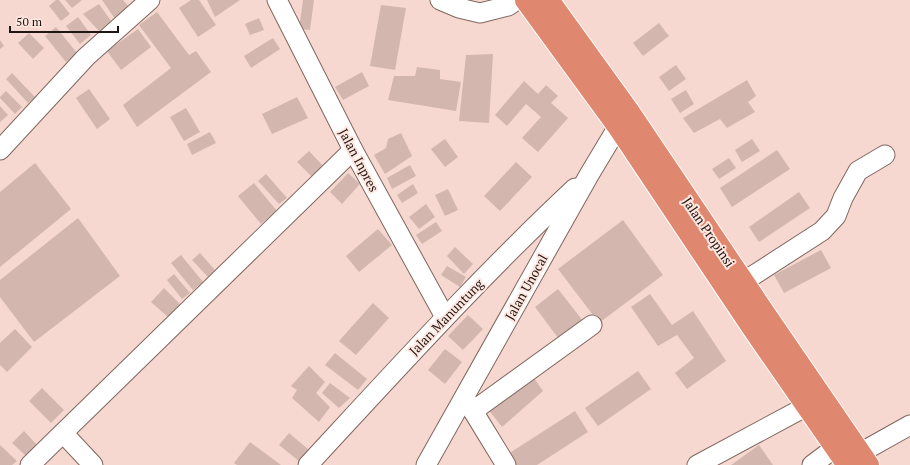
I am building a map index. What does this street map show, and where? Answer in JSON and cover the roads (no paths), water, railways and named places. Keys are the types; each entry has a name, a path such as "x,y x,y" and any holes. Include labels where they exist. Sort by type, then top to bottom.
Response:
{"highway":[{"path":"526,0 623,118 761,324 807,406 836,447 859,461"},
{"name":"Jalan Propinsi","path":"548,0 623,118 743,282 761,324 859,461"}],"street":[{"path":"0,150 86,57 150,0"},
{"name":"Jalan Inpres","path":"277,0 353,150 445,318"},
{"path":"440,0 459,8 480,13 508,6 517,0"},
{"name":"Jalan Unocal","path":"426,465 468,404 589,175 623,118"},
{"path":"30,465 353,150"},
{"path":"743,282 822,231 836,216 843,198 858,171 885,156"},
{"name":"Jalan Manuntung","path":"308,465 445,318 535,225 589,175"},
{"path":"506,465 468,404 592,325"},
{"path":"697,465 807,406"},
{"path":"859,461 910,425"},
{"path":"63,433 93,465"},
{"path":"812,465 836,447"}]}
